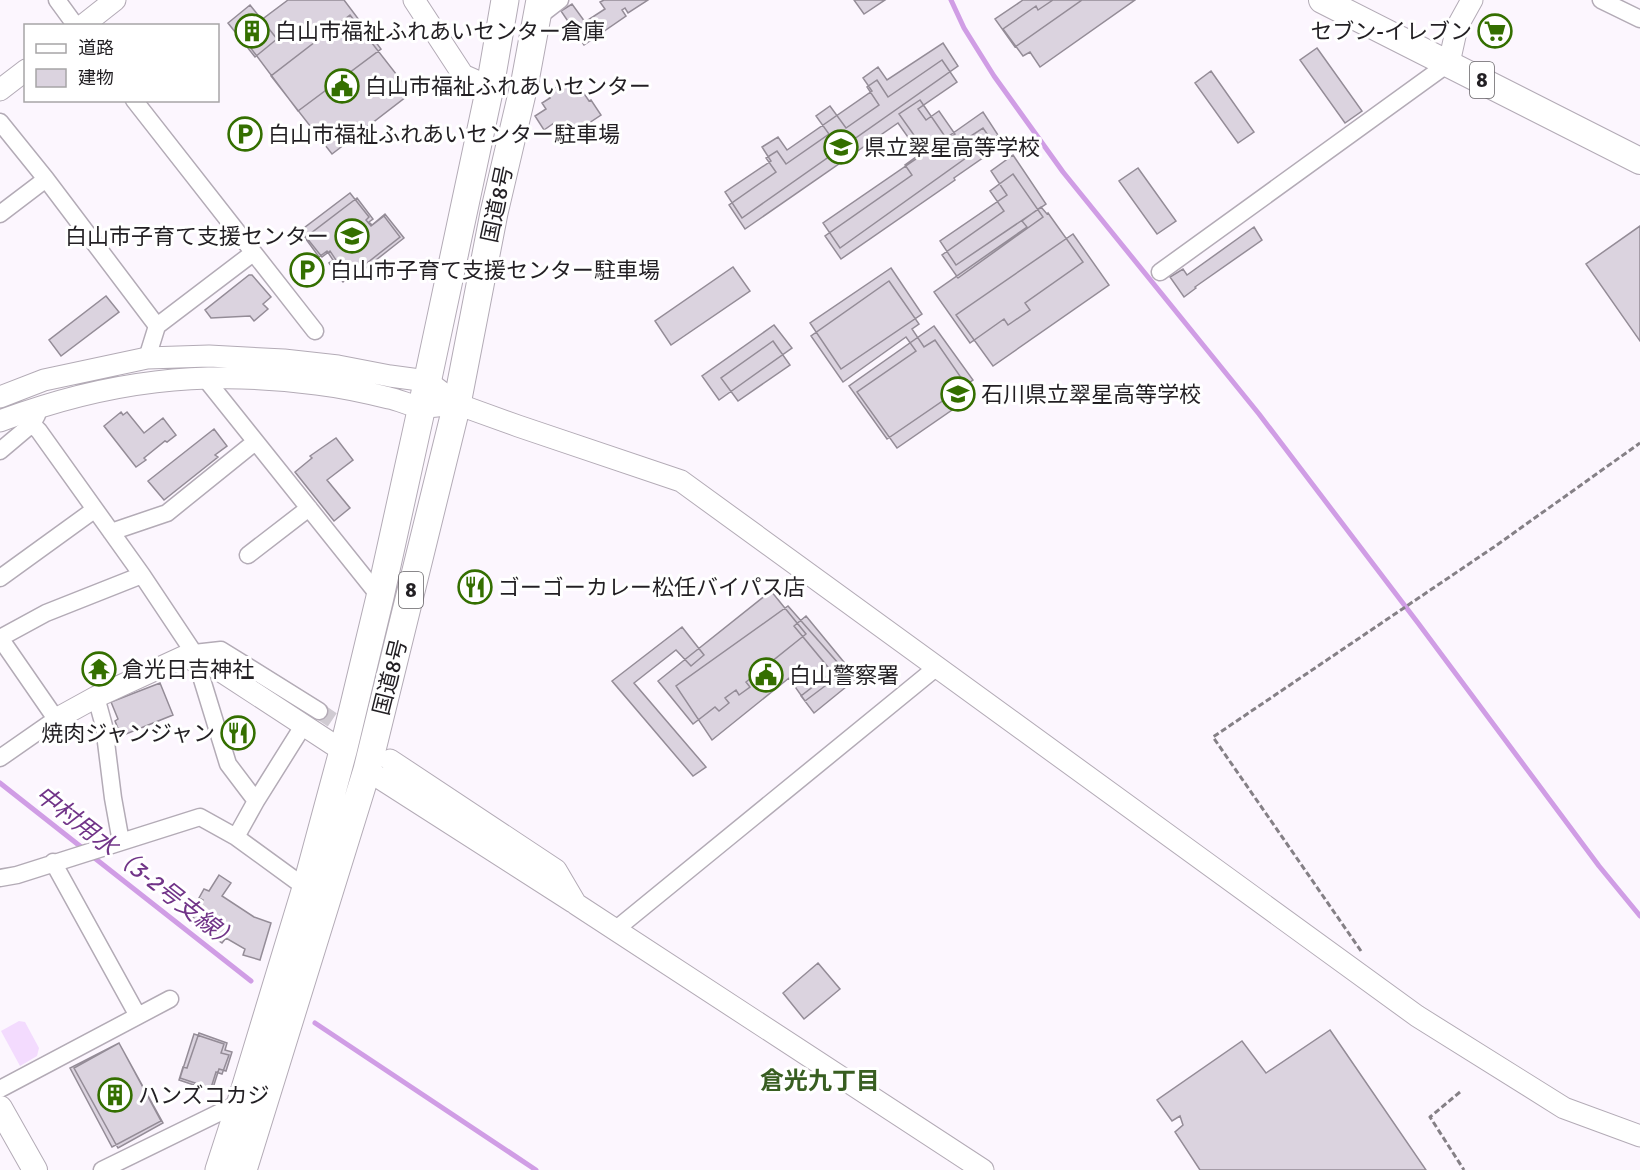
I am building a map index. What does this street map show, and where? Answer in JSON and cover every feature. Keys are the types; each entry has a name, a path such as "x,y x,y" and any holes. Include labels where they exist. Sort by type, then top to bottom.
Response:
{"highway":[{"name":"国道8号","path":"219,1170 242,1102 306,888 343,751 380,597 424,394 490,87 505,0"},
{"name":"国道8号","path":"243,1170 379,765 539,9"}],"main road":[{"name":"8","path":"1322,0 1640,161"},
{"path":"2,1117 34,1170"}],"street":[{"path":"57,0 75,24"},
{"path":"85,24 115,0"},
{"path":"414,0 463,75 490,87"},
{"path":"539,9 560,0"},
{"path":"1160,272 1449,63 1457,27 1472,0"},
{"path":"1601,0 1640,19"},
{"path":"0,90 24,72"},
{"path":"136,102 315,331"},
{"path":"0,122 157,326"},
{"path":"0,214 46,180"},
{"path":"147,357 157,326 253,253"},
{"path":"0,397 44,380 147,357 209,356 284,360 338,366 390,376 424,394 681,481 1417,1016 1564,1108 1640,1136"},
{"path":"0,421 36,415 108,389 156,381 204,377 277,378 330,385 392,398 424,394"},
{"path":"204,377 380,597"},
{"path":"0,451 36,415"},
{"path":"36,415 39,431 142,575 191,657 228,764 256,801"},
{"path":"111,532 167,513 255,442"},
{"path":"248,555 309,507"},
{"path":"0,578 94,510"},
{"path":"56,719 0,638 46,613 142,575"},
{"path":"0,758 56,719 96,698 191,657 213,666 311,718 343,751"},
{"path":"615,930 937,667"},
{"path":"96,698 104,726 121,842"},
{"path":"236,837 256,801 311,718"},
{"path":"379,765 576,904 983,1170"},
{"path":"0,878 17,875 200,817 236,837 306,888"},
{"path":"53,862 138,1016"},
{"path":"0,1089 170,999"},
{"path":"102,1170 242,1102"}],"path":[{"path":"1361,951 1213,737 1494,547 1640,443"},
{"path":"1460,1092 1430,1117 1464,1170"}],"shaded area":[{"path":"19,1021 25,1022 39,1048 37,1056 20,1066 1,1031"}],"building":[{"path":"288,0 344,0 381,49 298,111 241,35"},
{"path":"604,0 648,0 628,13 625,8 622,10 626,16 584,45 561,11 572,4 585,22 605,9 600,2"},
{"path":"854,0 885,0 864,14"},
{"path":"1023,0 1082,0 1015,47 995,19"},
{"path":"1053,0 1135,0 1040,67 1030,52 1023,56 1003,29 1036,6 1038,10"},
{"name":"白山市福祉ふれあいセンター倉庫","path":"250,5 277,39 255,57 228,23"},
{"name":"白山市福祉ふれあいセンター","path":"350,15 411,93 332,154 271,76"},
{"path":"943,43 958,66 742,218 725,192 771,161 762,147 778,137 787,150 872,91 863,78 878,67 887,80"},
{"path":"1317,48 1362,111 1345,123 1300,60"},
{"path":"942,60 957,82 918,109 926,120 939,111 955,134 943,143 948,151 983,128 997,148 841,259 825,236 912,175 905,165 920,154 898,123 745,229 729,205 776,172 766,158 777,151 786,164 829,134 816,116 830,106 846,128 879,105 867,87 877,80 888,97"},
{"path":"1211,71 1254,132 1238,143 1195,83"},
{"path":"564,82 569,89 577,83 601,115 580,129 578,126 573,129 576,133 562,142 554,131 558,129 554,123 544,130 535,116 546,109 542,103 550,98 547,94"},
{"path":"920,100 946,138 983,112 998,135 840,248 823,223 926,152 899,114"},
{"path":"1013,155 1046,204 956,265 940,241 1007,195 991,171"},
{"path":"1138,168 1176,221 1157,234 1119,181"},
{"path":"1013,174 1043,217 958,278 942,255 1004,211 990,191"},
{"name":"白山市子育て支援センター","path":"350,193 369,217 366,220 371,226 384,216 400,237 343,282 329,263 333,260 327,251 319,257 300,231"},
{"name":"白山市子育て支援センター","path":"357,198 373,219 369,222 372,225 385,214 404,238 348,282 333,262 336,260 330,251 322,257 306,237"},
{"path":"1041,207 1048,213 1083,262 1025,303 1030,310 1008,325 1004,319 970,343 934,292 1027,227 1022,221"},
{"path":"1640,226 1640,341 1586,264"},
{"path":"1254,227 1262,240 1184,297 1170,277 1183,269 1187,275"},
{"path":"1073,234 1109,285 993,366 956,315"},
{"path":"733,267 750,291 671,345 655,321"},
{"path":"891,268 922,314 841,369 810,323"},
{"path":"252,275 271,297 263,304 268,309 254,321 250,316 211,318 205,310"},
{"path":"889,281 919,324 912,329 924,347 935,340 971,392 963,398 965,401 897,448 857,392 916,351 906,337 843,382 811,336"},
{"path":"106,296 119,312 61,356 49,340"},
{"path":"774,325 792,348 719,400 702,376"},
{"path":"934,326 973,380 887,439 849,386"},
{"path":"773,341 790,365 738,401 721,378"},
{"path":"121,412 123,415 127,412 144,433 163,418 176,435 167,442 165,441 136,467 104,426"},
{"path":"214,429 227,446 215,455 218,457 164,500 148,481"},
{"path":"336,438 353,460 327,480 350,508 334,521 295,472 312,458 310,456"},
{"path":"771,591 806,634 746,682 750,687 739,695 736,690 725,698 729,703 719,711 715,707 693,724 658,681"},
{"name":"白山警察署","path":"788,606 845,671 805,701 789,678 712,740 676,686"},
{"path":"806,616 857,678 814,713 801,696 832,672 794,626"},
{"path":"682,627 704,655 691,666 676,650 634,683 706,767 693,776 612,681"},
{"path":"160,683 173,715 121,736 115,721 118,719 111,702"},
{"path":"219,875 231,883 222,896 254,917 271,923 260,960 243,955 245,949 226,938 222,943 209,934 212,929 192,917 203,900 199,898 204,889 209,891"},
{"path":"818,963 840,989 804,1019 783,993"},
{"path":"1330,1030 1426,1170 1200,1170 1175,1132 1183,1125 1180,1116 1172,1121 1157,1100 1242,1041 1266,1073"},
{"path":"199,1033 227,1043 225,1050 232,1052 226,1071 219,1069 212,1091 179,1080 183,1067 187,1068"},
{"path":"194,1034 224,1044 221,1053 229,1055 222,1074 216,1072 210,1091 180,1078"},
{"name":"ハンズコカジ","path":"119,1043 161,1121 112,1147 70,1068"},
{"name":"ハンズコカジ","path":"119,1043 163,1123 118,1148 74,1068"}],"waterway":[{"path":"951,0 964,28 994,76 1063,172 1259,414 1599,866 1640,916"},
{"name":"中村用水（3-2号支線）","path":"0,783 85,850"},
{"name":"中村用水（3-2号支線）","path":"92,856 251,981"},
{"name":"中村用水（3-2号支線）","path":"315,1023 536,1170"}],"tunnel":[{"path":"319,711 353,734"}],"place":[{"name":"白山市福祉ふれあいセンター倉庫","path":"252,31"},
{"name":"セブン-イレブン","path":"1495,31"},
{"name":"白山市福祉ふれあいセンター","path":"342,86"},
{"name":"白山市福祉ふれあいセンター駐車場","path":"245,134"},
{"name":"県立翠星高等学校","path":"841,147"},
{"name":"白山市子育て支援センター","path":"352,236"},
{"name":"白山市子育て支援センター駐車場","path":"307,270"},
{"name":"石川県立翠星高等学校","path":"958,394"},
{"name":"ゴーゴーカレー松任バイパス店","path":"475,587"},
{"name":"倉光日吉神社","path":"99,669"},
{"name":"白山警察署","path":"766,675"},
{"name":"焼肉ジャンジャン","path":"238,733"},
{"name":"ハンズコカジ","path":"115,1095"}],"district":[{"name":"倉光九丁目","path":"820,1081"}]}
